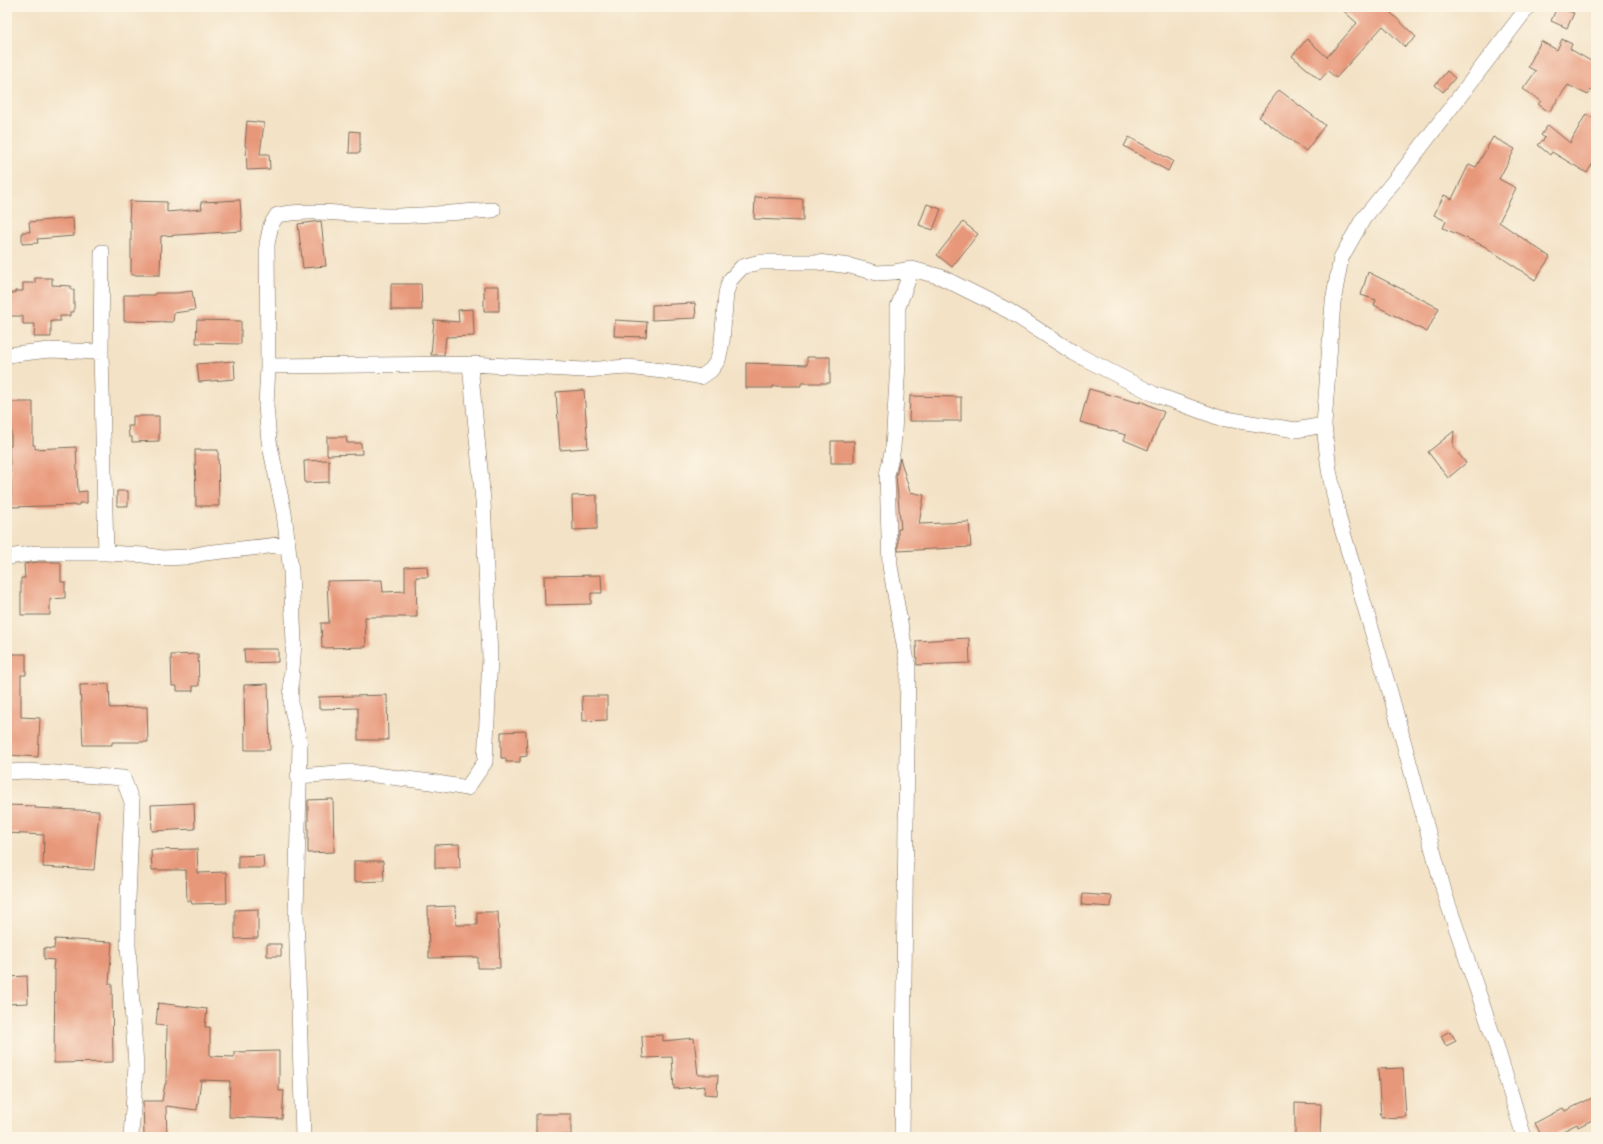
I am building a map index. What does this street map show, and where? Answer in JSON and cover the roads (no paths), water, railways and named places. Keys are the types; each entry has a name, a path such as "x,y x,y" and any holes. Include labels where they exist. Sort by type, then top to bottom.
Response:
{"street":[{"path":"1524,1137 1497,1048 1445,895 1390,692 1339,519 1329,470 1324,425 1333,302 1341,258 1363,218 1404,169 1528,7"},
{"path":"303,1137 296,912 298,776 300,744 292,705 291,682 294,643 292,572 284,513 269,441 266,406 268,366 267,244 271,225 277,214 319,211 387,216 493,210"},
{"path":"102,252 101,352 106,553"},
{"path":"268,366 470,364 584,370 628,367 680,373 701,378 711,370 718,360 722,342 726,293 730,280 742,267 760,262 818,262 850,266 877,273 912,269 940,277 1009,310 1074,353 1154,394 1220,418 1296,430 1324,425"},
{"path":"902,1137 908,667 890,566 887,475 894,448 898,363 898,307 912,269"},
{"path":"7,354 49,350 101,352"},
{"path":"298,776 351,772 467,788 485,762 490,657 483,501 470,364"},
{"path":"7,557 38,553 106,553 144,555 162,558 186,557 205,553 287,544"},
{"path":"7,772 27,771 123,778 132,802 128,899 128,945 136,1066 131,1137"}]}
